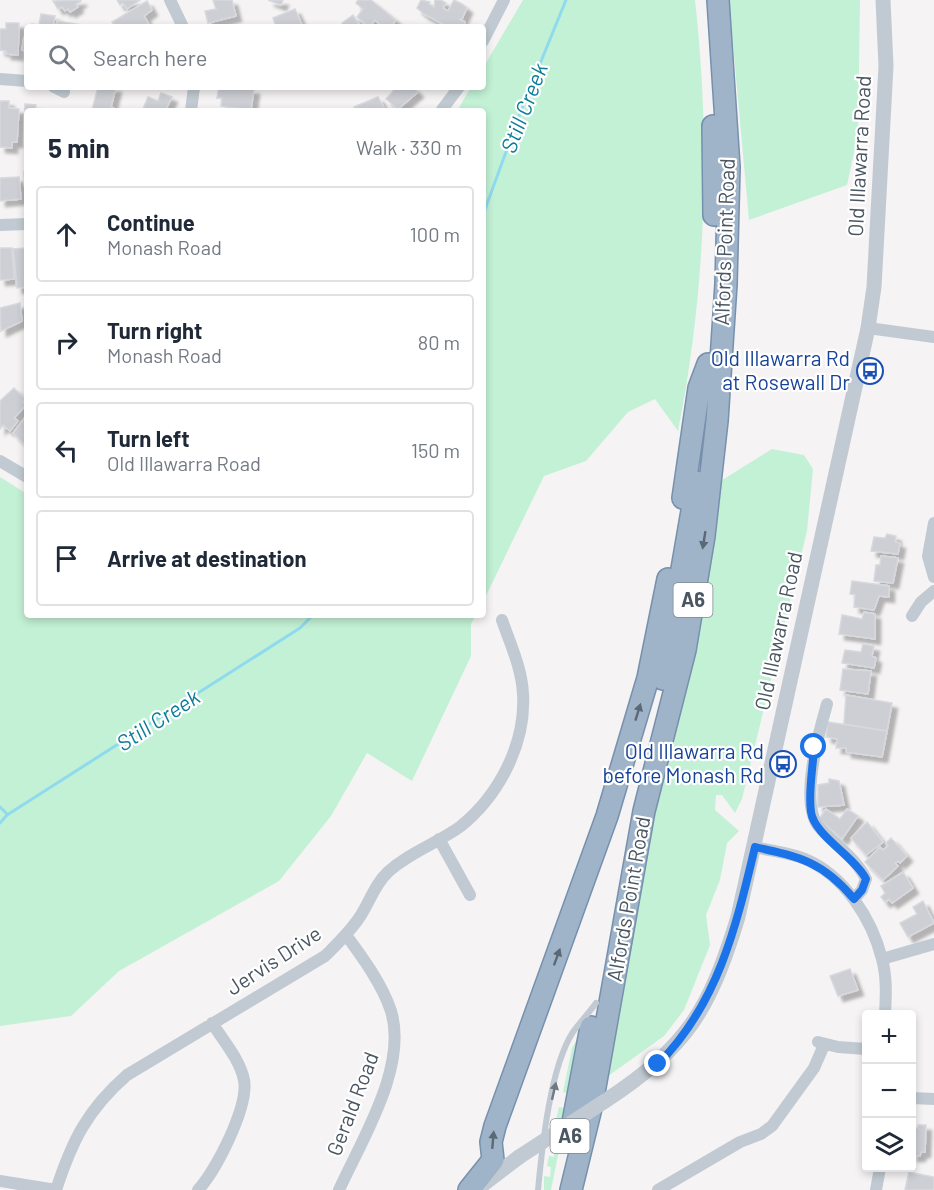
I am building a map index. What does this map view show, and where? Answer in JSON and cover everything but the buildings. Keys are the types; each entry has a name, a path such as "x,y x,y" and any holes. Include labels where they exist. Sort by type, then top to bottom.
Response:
{"highway":[{"name":"Alfords Point Road","path":"558,1190 673,634 700,458 714,291 712,91 706,0"},
{"name":"Alfords Point Road","path":"571,1190 592,1104 644,811 685,650 704,536 717,421 727,273 729,167 718,0"},
{"name":"A6","path":"469,1190 493,1160 491,1142 495,1126 607,816 648,678 678,531 699,388 708,363"}],"street":[{"path":"170,0 182,24"},
{"path":"486,35 504,0"},
{"name":"Old Illawarra Road","path":"476,1190 519,1157 658,1064 683,1037 705,1005 726,957 755,847 772,759 868,328 874,287 886,66 883,0"},
{"path":"0,79 24,81"},
{"path":"191,108 194,90"},
{"path":"443,108 457,90"},
{"path":"0,225 24,224"},
{"path":"868,328 934,337"},
{"path":"0,461 24,475"},
{"path":"934,523 928,556 934,577"},
{"path":"912,616 921,602 934,591"},
{"name":"Jervis Drive","path":"56,1190 82,1124 110,1089 127,1075 325,956 346,935 384,875 408,856 439,839 477,812 498,786 513,755 521,725 523,694 518,665 502,620"},
{"path":"827,704 814,747 811,813 817,826 861,868 866,879 862,890 854,899"},
{"path":"439,839 470,895"},
{"path":"755,847 803,858 820,866 854,899 867,921 882,959 885,1010"},
{"name":"Gerald Road","path":"339,1190 384,1091 393,1066 395,1038 391,1012 378,982 346,935"},
{"path":"882,959 934,944"},
{"path":"198,1190 210,1176 244,1095 244,1081 239,1066 212,1023"},
{"path":"658,1190 728,1148 761,1134 772,1126 814,1068 820,1043 862,1048"},
{"path":"916,1098 934,1099"},
{"path":"876,1190 879,1172"},
{"path":"0,1181 56,1190"}],"lane":[{"path":"538,1190 548,1116 561,1060 572,1033 596,1003"}],"green space":[{"path":"523,0 695,0 703,108 703,216 695,324 678,431 655,399 628,412 586,461 544,476 486,596 486,108 459,108 469,90 486,90 486,63"},
{"path":"729,0 860,0 858,134 847,185 749,220"},
{"path":"772,449 804,455 813,469 807,531 742,799 735,813 722,795 716,795 715,810 739,831 727,843 720,880 706,915 710,945 684,1010 664,1036 604,1079 621,1000 651,818 719,482"},
{"path":"0,477 24,492 24,618 474,618 471,624 471,656 412,781 367,753 331,816 279,881 119,971 71,1016 0,1026"},
{"path":"577,1039 579,1051 551,1190 544,1190 544,1176 550,1177 551,1167 547,1166 549,1156 554,1157 556,1144 551,1142 559,1107 564,1108 567,1093 563,1092 572,1048"}],"waterway":[{"name":"Still Creek","path":"486,207 522,108 566,0"},
{"name":"Still Creek","path":"0,823 7,815 300,628 310,618"},
{"path":"0,807 7,814"}],"place":[{"name":"Old Illawarra Rd at Rosewall Dr","path":"870,371"},
{"name":"Old Illawarra Rd before Monash Rd","path":"783,764"}],"route":[{"path":"658,1064 683,1037 705,1005 713,988 726,957 738,917 755,847 803,858 820,866 834,877 854,899 862,890 866,879 861,868 817,826 811,813 814,747"}]}
